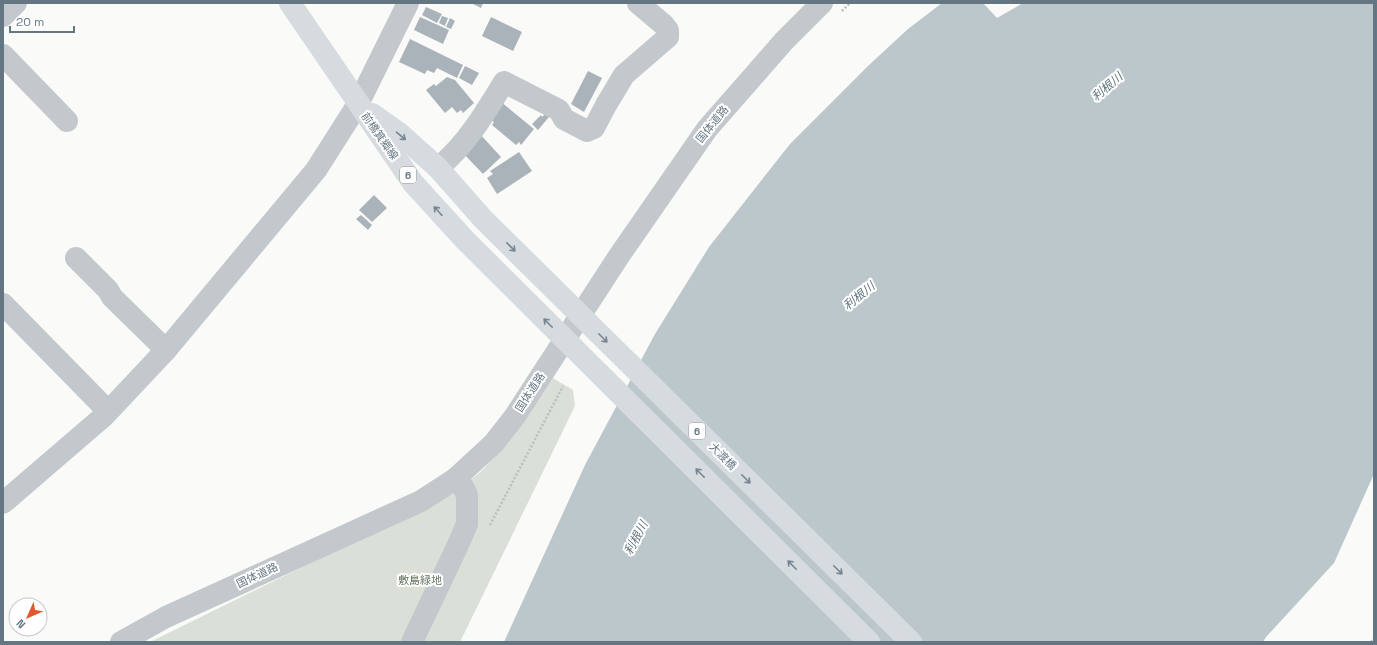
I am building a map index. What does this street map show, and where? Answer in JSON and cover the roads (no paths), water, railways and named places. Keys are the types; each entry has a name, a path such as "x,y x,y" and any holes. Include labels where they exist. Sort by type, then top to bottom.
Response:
{"main road":[{"name":"前橋箕郷線","path":"290,3 413,183 465,240 869,642"},
{"name":"前橋箕郷線","path":"358,104 399,133 438,168 483,219"},
{"name":"大渡橋","path":"483,219 911,642"}],"street":[{"path":"3,16 16,3"},
{"path":"3,503 108,411 166,350 316,170 358,104 408,3"},
{"path":"438,168 451,157 480,122 504,82 559,110 564,118 587,131 594,128 624,75 668,37 668,30 664,25 638,3"},
{"name":"国体道路","path":"121,642 166,617 421,500 455,479 494,443 515,416 619,256 706,129 784,41 831,9"},
{"path":"3,55 67,121"},
{"path":"76,258 108,290 112,297 166,350"},
{"path":"3,304 108,411"},
{"path":"412,642 467,524 467,495 463,487 455,479"}],"water":[{"name":"利根川","path":"942,3 983,3 997,18 1023,3 1374,3 1374,474 1334,563 1263,642 504,642 585,465 655,334 709,247 790,144 868,66 908,29"}],"park label":[{"name":"敷島緑地","path":"420,580"}]}
